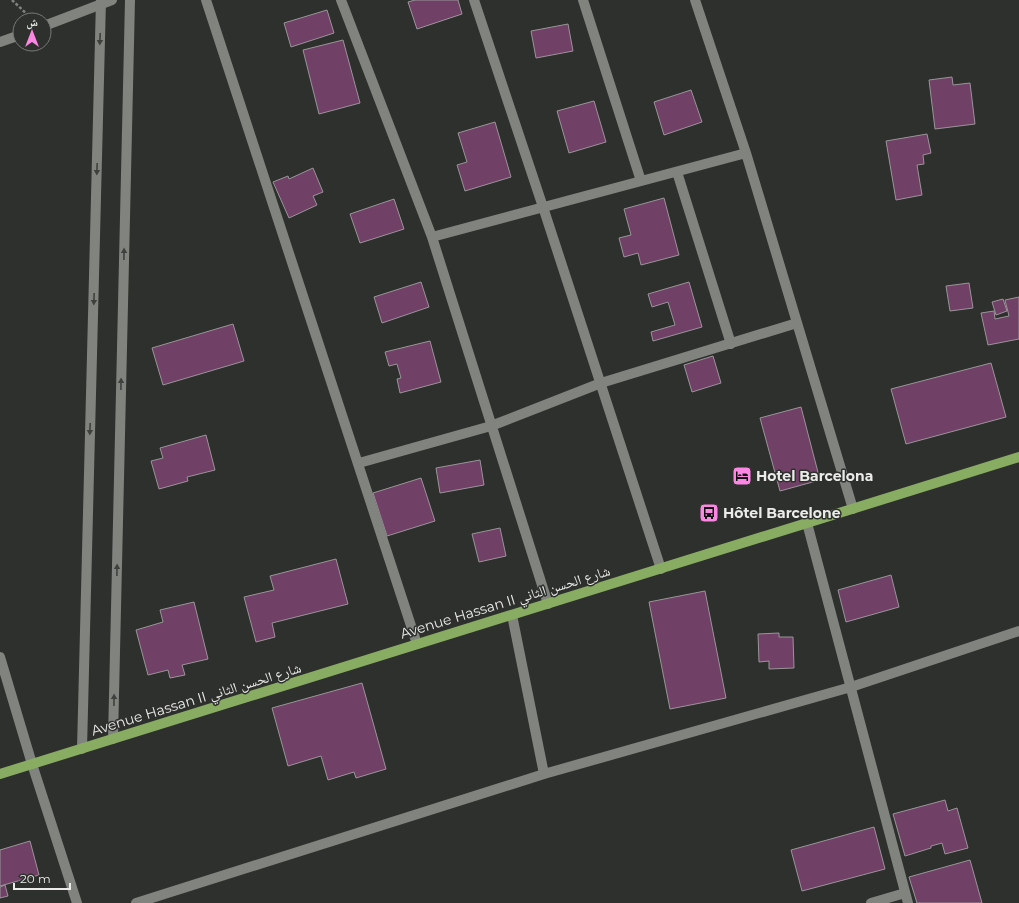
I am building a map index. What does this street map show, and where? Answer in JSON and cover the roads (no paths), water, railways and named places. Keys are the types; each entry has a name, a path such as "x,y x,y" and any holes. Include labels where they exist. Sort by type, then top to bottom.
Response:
{"main road":[{"name":"Avenue Hassan II شارع الحسن الثاني","path":"0,774 1019,457"}],"street":[{"path":"52,23 101,2 112,0"},
{"path":"113,739 130,0"},
{"path":"206,0 417,644"},
{"path":"341,0 432,238 548,604"},
{"path":"474,0 661,569"},
{"path":"583,0 641,181"},
{"path":"695,0 746,153 853,509"},
{"path":"82,749 101,2"},
{"path":"0,42 12,38"},
{"path":"432,238 746,153"},
{"path":"677,172 731,344"},
{"path":"358,463 491,426 600,383 797,324"},
{"path":"808,523 908,903"},
{"path":"512,615 544,774"},
{"path":"136,903 544,774 851,687 1019,631"},
{"path":"0,657 32,764 77,903"},
{"path":"871,903 905,893"}],"place":[{"name":"Hotel Barcelona","path":"742,476"},
{"name":"Hôtel Barcelone","path":"709,513"}]}
